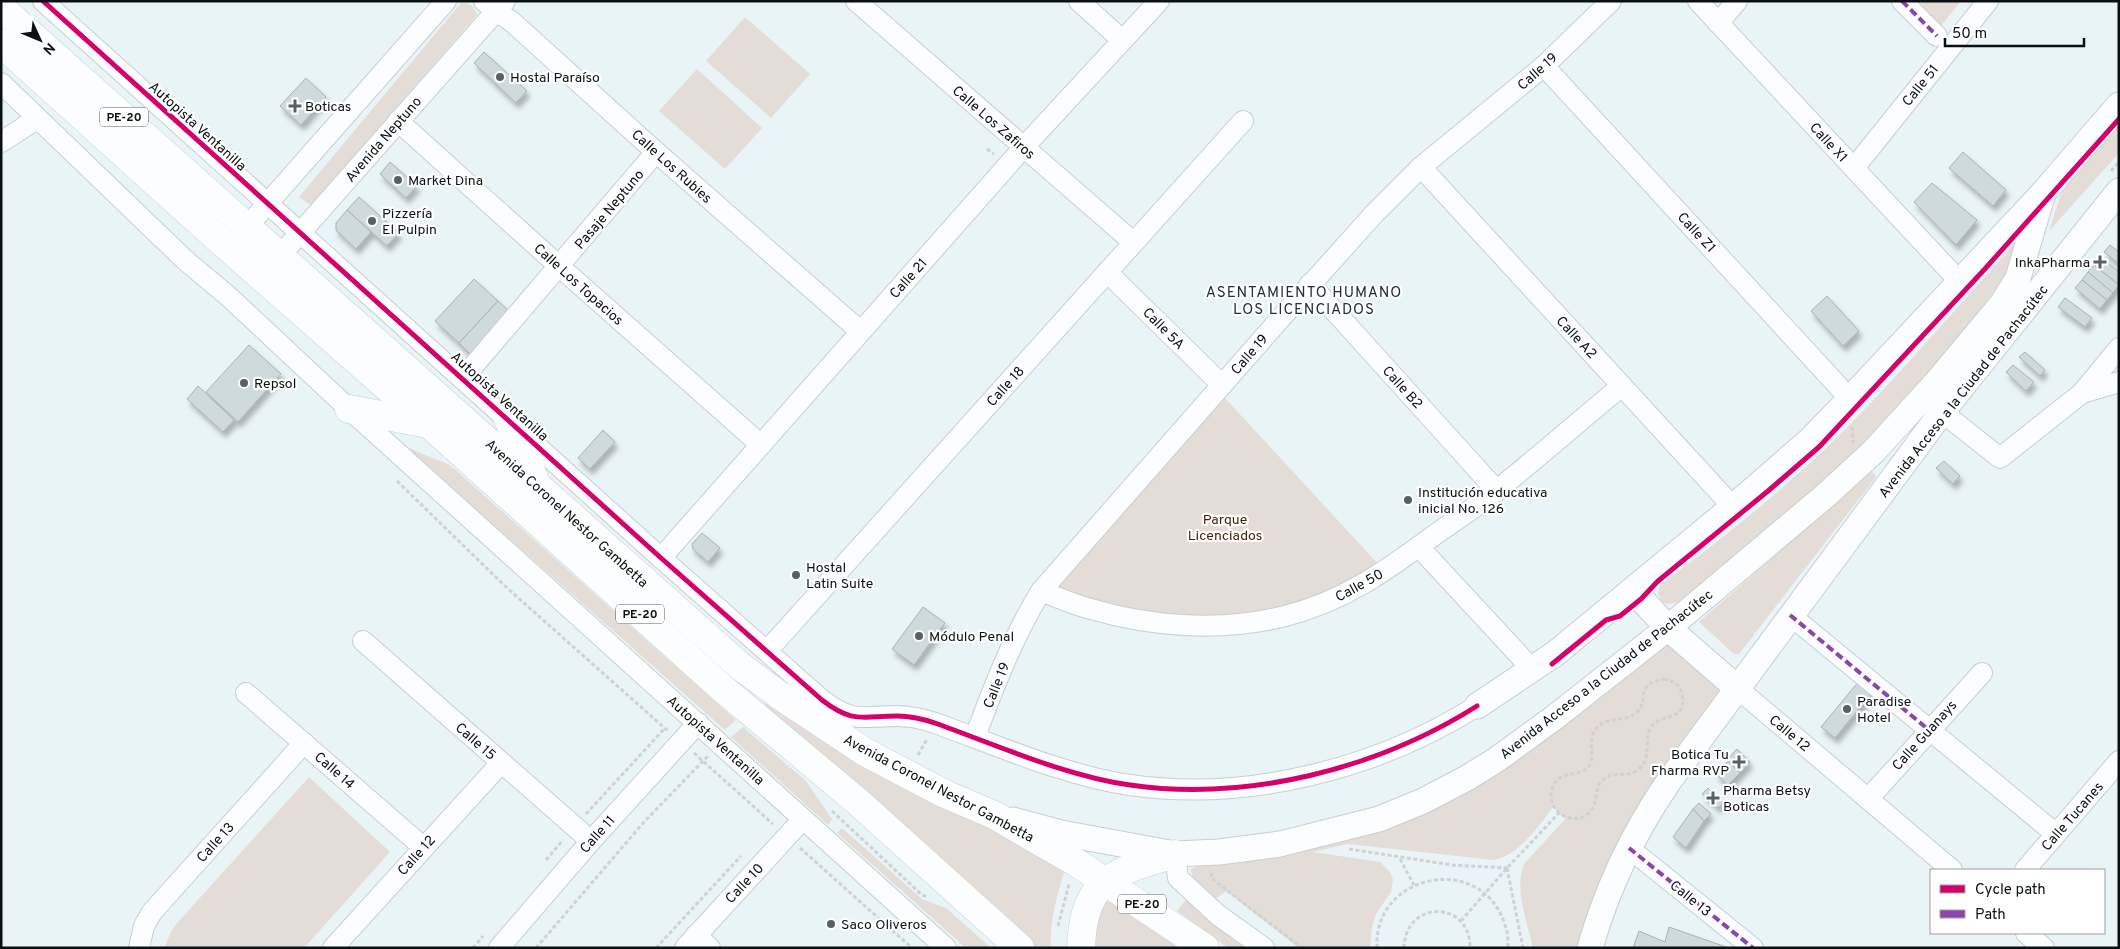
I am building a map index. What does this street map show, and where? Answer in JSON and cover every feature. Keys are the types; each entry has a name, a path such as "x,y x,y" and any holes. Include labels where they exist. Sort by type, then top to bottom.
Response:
{"highway":[{"name":"PE-20","path":"1,8 246,227 270,267"},
{"name":"PE-20","path":"1,44 229,248 270,267"},
{"name":"Avenida Coronel Nestor Gambetta","path":"270,267 429,424 722,688 858,802 1020,948"},
{"name":"Avenida Coronel Nestor Gambetta","path":"270,267 537,486 740,666 779,695 865,752 945,794 994,815 1105,880 1205,948"},
{"path":"349,408 429,424"},
{"path":"507,417 537,486"},
{"path":"1082,948 1082,930 1087,909 1094,894 1105,880 1134,866 1175,854"}],"main road":[{"name":"Avenida Acceso a la Ciudad de Pachacútec","path":"1477,706 1556,652 1733,507 1809,441 2043,193 2119,105"},
{"name":"Avenida Acceso a la Ciudad de Pachacútec","path":"1590,948 1600,913 1629,848 1660,793 1942,412 2119,191"},
{"name":"Avenida Acceso a la Ciudad de Pachacútec","path":"994,815 1061,834 1175,854 1219,852 1280,844 1379,819 1423,801 1502,756 1556,717 1668,628 1832,490 1873,452 1936,383 2002,304 2018,278 2043,193"},
{"name":"Calle 12","path":"1633,590 1668,628 1737,688"}],"street":[{"name":"Autopista Ventanilla","path":"43,1 507,417 661,558 822,700 840,713 851,717 864,719 896,716 915,717 975,737"},
{"path":"229,248 446,1"},
{"name":"Calle Los Zafiros","path":"856,1 1133,242"},
{"path":"1079,1 1122,40"},
{"name":"Calle 21","path":"661,558 1023,148 1159,1"},
{"name":"Calle 19","path":"975,737 996,681 1021,624 1041,591 1310,284 1421,167 1544,66 1611,1"},
{"name":"Calle X1","path":"1698,1 1960,282"},
{"path":"1718,23 1737,1"},
{"path":"1902,1 1937,36"},
{"name":"Calle 51","path":"1854,168 1988,1"},
{"name":"Avenida Neptuno","path":"270,267 398,121 495,5"},
{"name":"Calle Los Rubies","path":"495,5 656,152 860,332"},
{"name":"Calle Z1","path":"1544,66 1850,399"},
{"name":"Autopista Ventanilla","path":"1,84 184,260 228,296 349,408 946,948"},
{"path":"1,142 37,119"},
{"name":"Calle Los Topacios","path":"398,121 761,445"},
{"name":"Calle 18","path":"767,652 1243,121"},
{"name":"Pasaje Neptuno","path":"463,378 560,267 656,152"},
{"name":"Calle A2","path":"1421,167 1733,507"},
{"name":"Calle 5A","path":"1107,272 1222,385"},
{"name":"Calle B2","path":"1310,284 1496,491"},
{"path":"1942,412 2000,458 2082,393 2119,348"},
{"path":"2082,393 2119,382"},
{"name":"Calle 50","path":"1041,591 1089,609 1125,618 1164,623 1205,626 1284,617 1349,593 1419,547 1496,491 1622,386"},
{"path":"1419,547 1532,669"},
{"path":"1790,615 2056,834"},
{"name":"Calle 15","path":"363,641 591,841"},
{"name":"Calle Guanays","path":"1868,798 1982,673"},
{"name":"Calle 12","path":"1737,688 1951,869"},
{"name":"Calle 14","path":"246,693 423,847"},
{"name":"Avenida Acceso a la Ciudad de Pachacútec","path":"975,737 1084,774 1130,785 1185,789 1246,786 1302,778 1393,749 1428,734 1477,706"},
{"name":"Calle 11","path":"499,948 591,841 698,723"},
{"name":"Calle 13","path":"139,948 144,926 152,912 304,743"},
{"name":"Calle Tucanes","path":"2026,869 2119,761"},
{"name":"Calle 12","path":"334,948 500,763"},
{"name":"Calle 10","path":"697,944 803,818"},
{"name":"Calle 13","path":"1629,848 1752,948"},
{"path":"1175,854 1178,878 1218,915 1264,948"},
{"path":"2027,934 2044,948"}],"path":[{"path":"396,479 506,586 672,734"},
{"path":"1664,679 1674,681 1681,688 1682,706 1674,716 1656,721 1651,726 1647,735 1649,748 1642,765 1634,772 1613,774 1601,781 1598,786 1594,806 1583,816 1568,818 1559,813 1552,802 1552,789 1559,778 1584,770 1589,765 1592,758 1591,742 1594,731 1601,723 1610,719 1629,717 1636,714 1640,709 1643,692 1653,681 1664,679"},
{"path":"580,820 664,728"},
{"path":"688,748 779,828"},
{"path":"536,948 644,822 709,755"},
{"path":"1461,920 1559,813"},
{"path":"766,830 773,824"},
{"path":"795,844 912,948"},
{"path":"1344,848 1452,865 1507,868"},
{"path":"656,948 718,878 746,851"},
{"path":"1400,858 1414,885"},
{"path":"1507,868 1523,948"},
{"path":"1377,948 1376,939 1382,917 1395,898 1414,885 1436,879 1458,880 1486,894 1496,905 1506,925 1508,948"},
{"path":"1404,948 1406,930 1419,916 1437,911 1447,912 1461,920 1467,931 1470,948"}],"green space":[{"path":"1915,1 1961,1 1940,27"},
{"path":"461,3 472,6 477,15 311,205 299,197"},
{"path":"745,17 810,74 771,118 706,61"},
{"path":"697,69 762,128 725,169 659,111"},
{"path":"2119,125 2119,153 2049,231 2062,191"},
{"path":"2022,236 2009,271 1950,349 1914,391 1839,470 1719,572 1676,603 1663,603 1658,594 1660,585 1744,520 1824,450 1900,372"},
{"name":"Parque Licenciados","path":"1224,397 1379,565 1349,583 1287,607 1214,618 1128,610 1092,601 1054,587"},
{"path":"406,447 450,465 736,720 725,730"},
{"path":"1870,472 1874,473 1876,477 1739,654 1734,654 1699,622"},
{"path":"1666,640 1719,688 1719,691 1580,948 1533,948 1522,906 1520,884 1524,864 1566,818 1553,807 1520,846 1503,857 1494,860 1348,844 1313,852 1380,862 1390,872 1393,879 1391,892 1376,914 1372,927 1370,948 1299,948 1226,891 1214,900 1193,882 1191,869 1210,860 1362,830"},
{"path":"766,703 846,753 1003,834 1064,872 1052,919 1051,948 1035,948 761,709"},
{"path":"743,727 806,781 832,819 828,825 731,737"},
{"path":"309,777 390,852 304,948 164,948 178,922"},
{"path":"842,828 922,899 946,908 991,948 966,948 837,833"},
{"path":"1188,897 1251,948 1228,948 1177,911"},
{"path":"1111,900 1188,948 1093,948 1099,906"}],"building":[{"name":"Hostal Paraíso","path":"484,52 527,91 516,103 474,63"},
{"path":"306,78 326,97 301,125 280,106"},
{"path":"1963,152 2006,190 1993,206 1949,168"},
{"name":"Market Dina","path":"390,162 417,186 406,198 380,174"},
{"path":"1932,183 1977,220 1956,245 1914,202"},
{"name":"Pizzería El Pulpin","path":"359,197 399,233 387,246 347,210"},
{"path":"347,210 371,232 356,249 336,230 336,223"},
{"path":"2110,245 2119,252 2119,264 2104,252"},
{"path":"2100,257 2119,272 2119,285 2094,265"},
{"path":"2094,265 2119,285 2113,293 2088,272"},
{"path":"2088,272 2113,293 2107,300 2082,280"},
{"path":"474,279 498,301 459,343 435,321"},
{"path":"2082,280 2107,300 2100,309 2075,288"},
{"path":"1827,296 1859,331 1843,346 1811,311"},
{"path":"2065,298 2092,318 2085,327 2058,307"},
{"path":"498,301 510,312 470,354 459,343"},
{"name":"Repsol","path":"249,345 281,374 238,422 206,392"},
{"path":"2025,352 2045,370 2040,376 2019,357"},
{"path":"2013,365 2034,382 2026,391 2006,372"},
{"path":"198,386 234,420 223,432 187,399"},
{"path":"603,430 615,442 590,469 578,458"},
{"path":"1944,461 1960,476 1953,484 1936,468"},
{"path":"702,533 720,548 708,562 693,549 692,544"},
{"name":"Módulo Penal","path":"923,607 945,623 914,665 892,649"},
{"name":"Paradise Hotel","path":"1859,681 1873,692 1835,738 1821,727"},
{"name":"Botica Tu Fharma RVP","path":"1737,749 1750,762 1740,773 1727,760"},
{"path":"1728,761 1740,773 1728,785 1716,774"},
{"name":"Pharma Betsy Boticas","path":"1708,788 1723,803 1718,808 1702,794"},
{"path":"1699,803 1711,814 1704,821 1693,809"},
{"path":"1693,809 1704,821 1686,848 1673,837"},
{"path":"1669,927 1729,948 1633,948 1639,931 1665,942"}],"marked path":[{"path":"1902,1 1937,36"},
{"path":"1790,615 1929,730"},
{"path":"1629,848 1753,948"}],"cycle path":[{"path":"43,1 661,558 822,700 842,713 858,717 902,716 926,720 1031,759 1106,781 1174,789 1220,789 1310,776 1354,763 1397,747 1438,728 1477,706"},
{"path":"1552,664 1606,620 1620,616 1641,599 1658,581 1819,447 1983,271 2119,119"}],"place":[{"name":"Hostal Paraíso","path":"500,77"},
{"name":"Boticas","path":"295,106"},
{"name":"Market Dina","path":"398,180"},
{"name":"Pizzería El Pulpin","path":"372,221"},
{"name":"InkaPharma","path":"2100,262"},
{"name":"Repsol","path":"244,383"},
{"name":"Institución educativa inicial No. 126","path":"1408,500"},
{"name":"Hostal Latin Suite","path":"796,575"},
{"name":"Módulo Penal","path":"919,636"},
{"name":"Paradise Hotel","path":"1847,709"},
{"name":"Botica Tu Fharma RVP","path":"1739,762"},
{"name":"Pharma Betsy Boticas","path":"1713,798"},
{"name":"Saco Oliveros","path":"831,924"}],"district":[{"name":"ASENTAMIENTO HUMANO LOS LICENCIADOS","path":"1304,300"}]}
